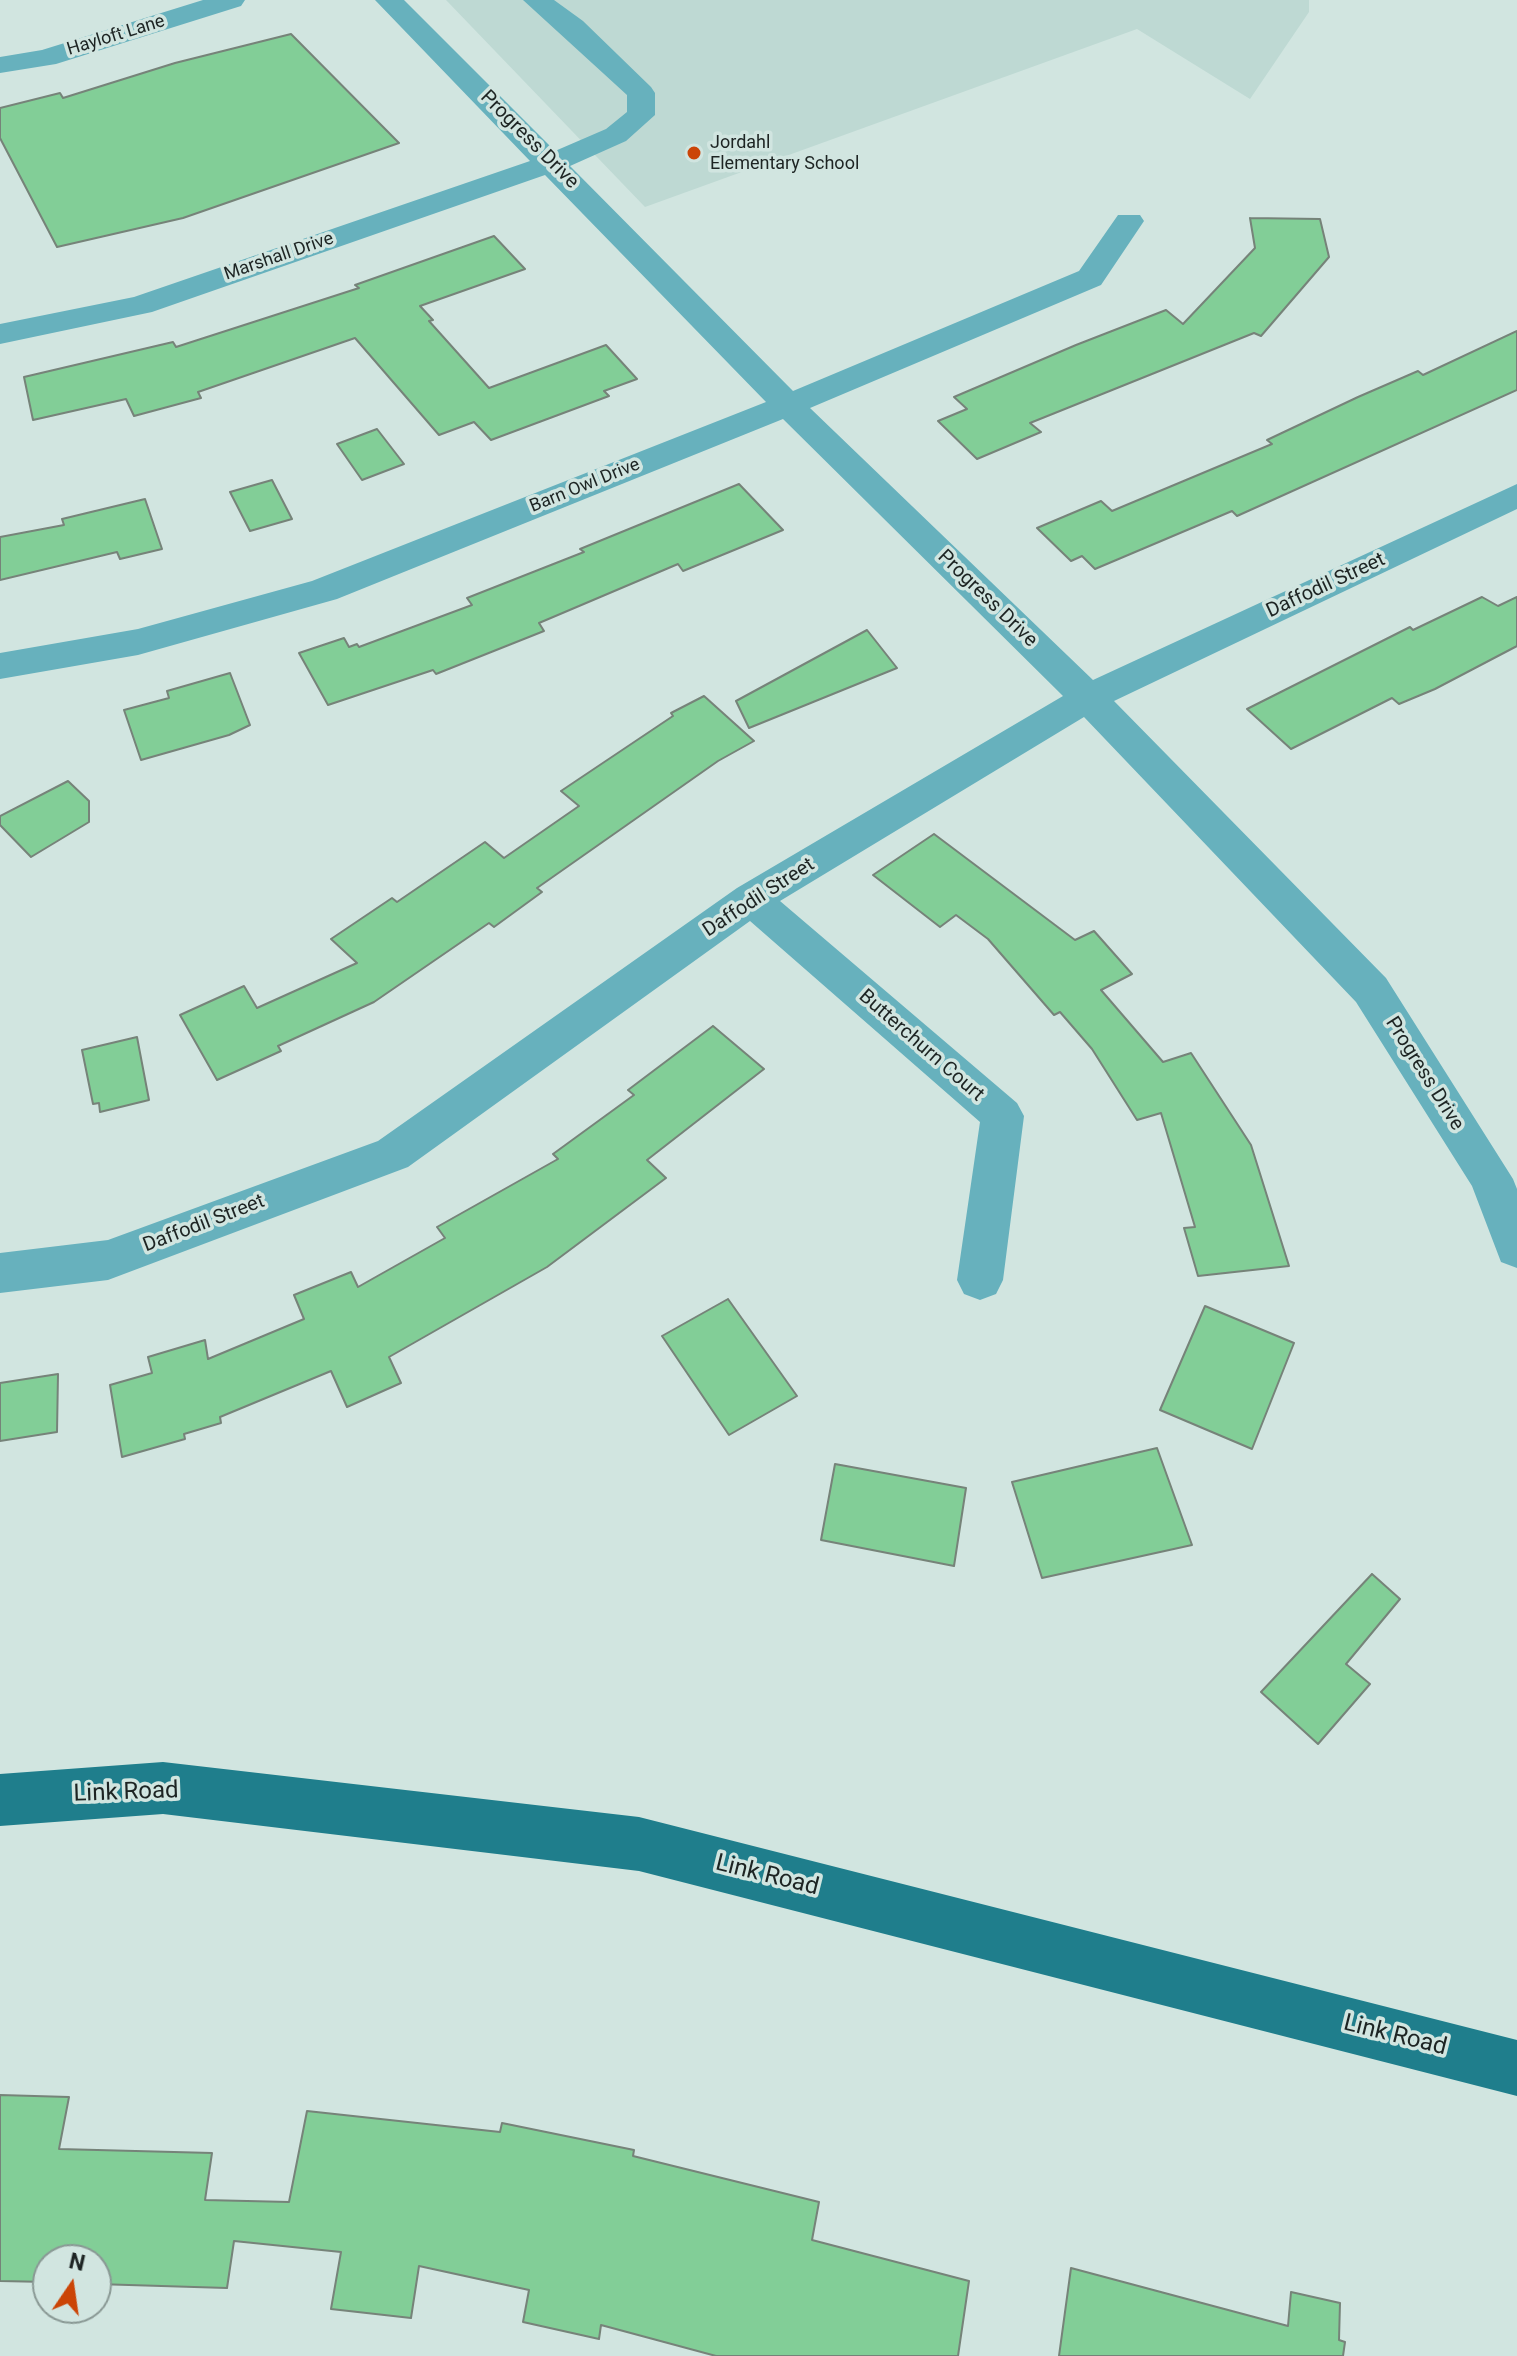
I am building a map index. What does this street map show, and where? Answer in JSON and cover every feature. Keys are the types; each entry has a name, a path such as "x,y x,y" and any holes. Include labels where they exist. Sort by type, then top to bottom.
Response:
{"main road":[{"name":"Link Road","path":"0,1800 163,1788 639,1844 1517,2068"}],"street":[{"name":"Hayloft Lane","path":"0,65 46,58 231,0"},
{"name":"Progress Drive","path":"389,0 788,405 1088,698 1371,990 1491,1179 1517,1248"},
{"path":"537,0 573,27 587,0"},
{"name":"Marshall Drive","path":"0,334 141,305 552,163 616,135 641,115 641,93 573,27"},
{"name":"Barn Owl Drive","path":"0,666 138,642 324,590 788,405 1090,278 1129,221"},
{"name":"Daffodil Street","path":"0,1273 108,1260 393,1154 751,899 1088,698 1517,495"},
{"name":"Butterchurn Court","path":"751,899 1002,1116 980,1280"}],"shaded area":[{"name":"Jordahl Elementary School","path":"446,0 1309,0 1309,12 1250,99 1137,29 645,207"}],"building":[{"path":"291,34 399,143 183,218 57,247 0,138 0,108 60,93 63,98 175,63"},
{"path":"1250,218 1320,219 1329,257 1261,336 1254,333 1030,423 1041,432 977,459 938,421 967,409 954,397 1076,345 1166,310 1183,324 1255,248"},
{"path":"494,236 525,269 420,306 433,320 429,321 489,388 606,345 637,379 604,391 609,396 491,440 474,422 439,435 355,338 198,392 201,398 134,416 126,399 33,420 24,377 173,342 176,347 359,288 355,285"},
{"path":"1517,331 1517,390 1237,516 1232,511 1095,569 1082,556 1071,561 1037,528 1101,501 1112,511 1272,444 1267,440 1358,397 1418,371 1423,375"},
{"path":"377,429 404,464 362,480 337,444"},
{"path":"272,480 292,519 250,531 230,492"},
{"path":"739,484 783,530 683,571 678,564 539,623 544,631 436,674 433,670 328,705 299,653 344,638 349,647 357,644 359,647 472,605 467,598 584,552 580,549"},
{"path":"145,499 162,549 120,559 117,552 0,580 0,537 64,525 62,519"},
{"path":"1482,597 1498,606 1517,597 1517,646 1435,689 1399,704 1392,698 1291,749 1247,709 1410,627 1413,630"},
{"path":"867,630 897,668 749,728 736,701"},
{"path":"230,673 250,725 229,735 141,760 124,710 169,698 167,691"},
{"path":"704,696 754,741 718,761 537,888 542,892 494,927 489,923 374,1002 278,1046 281,1051 217,1080 180,1015 244,986 257,1008 357,963 331,939 392,898 397,902 485,842 504,858 579,806 561,791 673,716 671,713"},
{"path":"68,781 89,801 89,822 31,857 0,825 0,816"},
{"path":"934,834 1075,940 1094,931 1132,974 1101,990 1163,1062 1191,1053 1251,1145 1289,1266 1198,1276 1184,1228 1195,1227 1161,1113 1137,1120 1092,1049 1060,1012 1054,1015 988,939 956,915 940,927 873,875"},
{"path":"713,1026 764,1069 647,1160 666,1178 547,1267 389,1357 401,1383 347,1407 331,1371 220,1417 221,1423 184,1434 185,1439 122,1457 110,1385 152,1373 148,1357 205,1340 208,1359 304,1319 294,1295 351,1272 358,1287 445,1238 437,1227 558,1159 553,1154 634,1095 628,1090"},
{"path":"137,1037 149,1100 100,1112 99,1103 93,1104 82,1050"},
{"path":"728,1299 797,1396 729,1435 662,1336"},
{"path":"1205,1306 1294,1343 1252,1449 1160,1410"},
{"path":"58,1374 57,1432 0,1441 0,1383"},
{"path":"1157,1448 1192,1545 1042,1578 1012,1482"},
{"path":"835,1464 966,1488 954,1566 821,1540"},
{"path":"1372,1574 1400,1599 1346,1664 1370,1684 1318,1744 1261,1692"},
{"path":"0,2095 69,2097 59,2149 212,2153 205,2200 289,2202 307,2111 500,2132 502,2123 634,2150 633,2156 819,2202 812,2240 969,2281 958,2356 716,2356 601,2325 599,2339 523,2322 529,2290 419,2266 411,2318 331,2309 341,2252 234,2241 227,2288 112,2284 112,2244 32,2244 32,2282 0,2281"},
{"path":"1071,2268 1288,2326 1291,2292 1340,2303 1339,2340 1345,2342 1343,2356 1059,2356"}],"place":[{"name":"Jordahl Elementary School","path":"694,153"}]}
